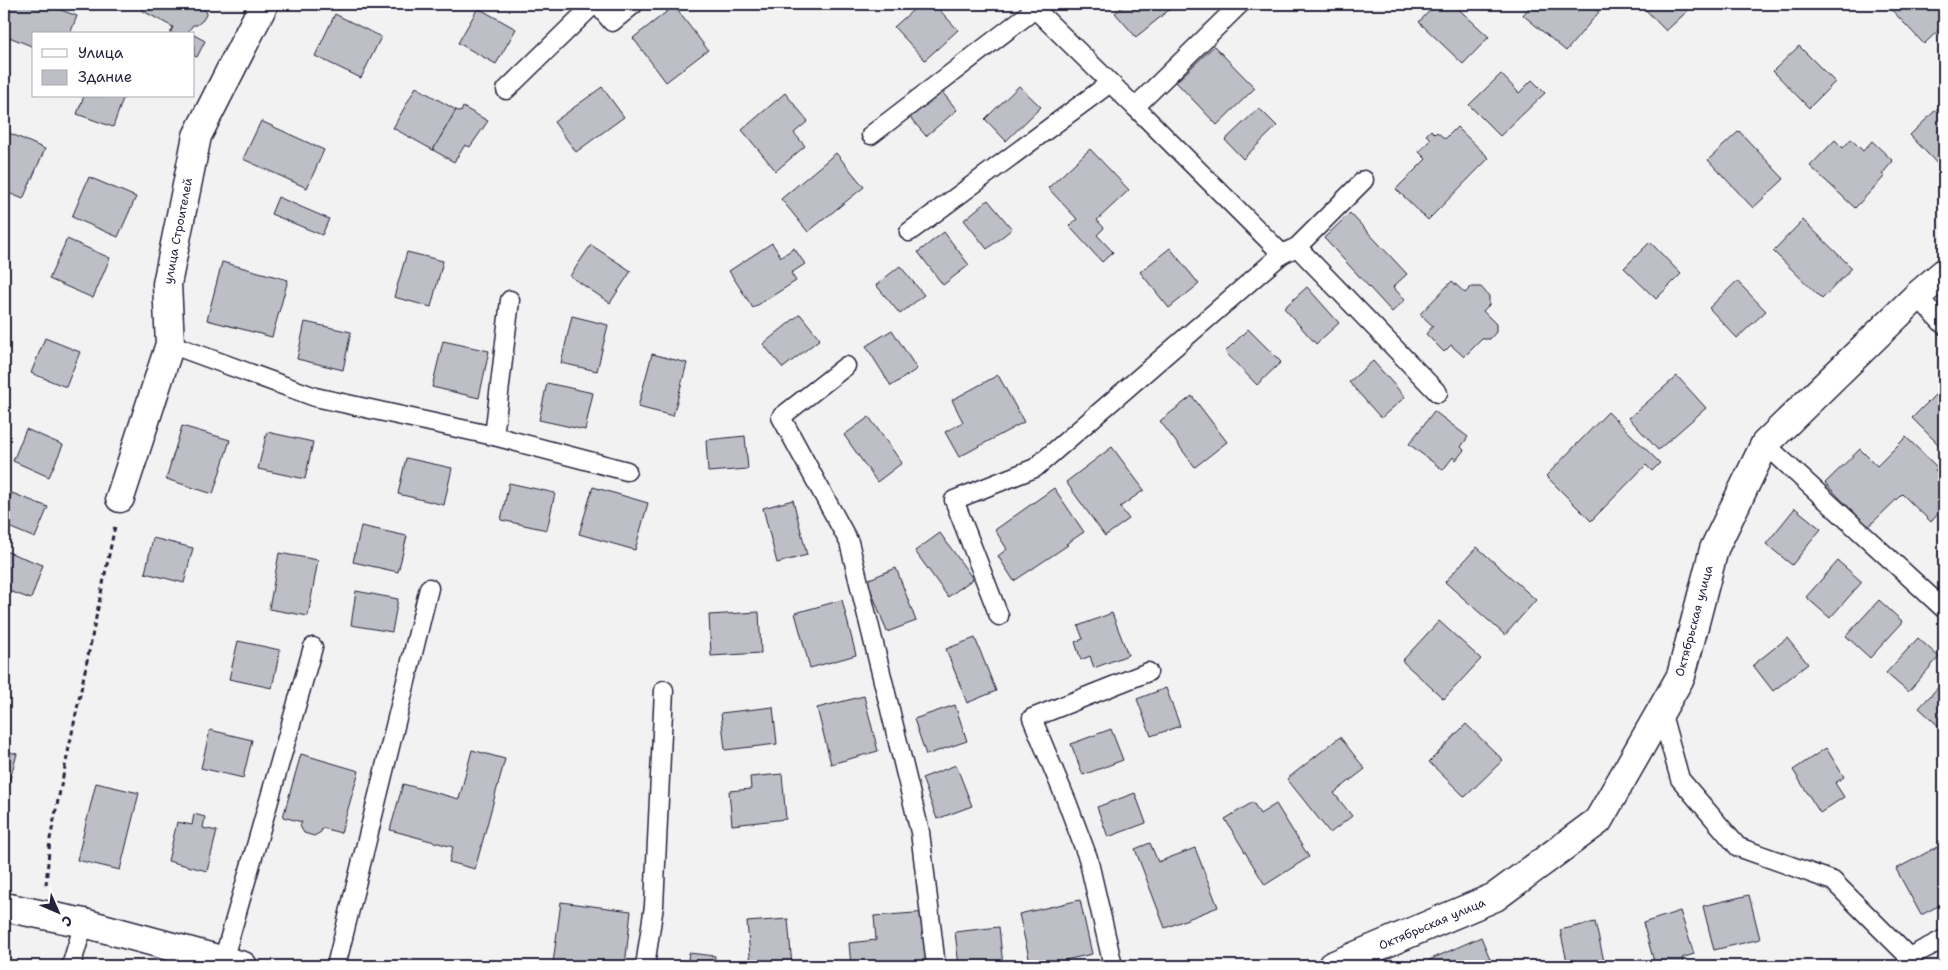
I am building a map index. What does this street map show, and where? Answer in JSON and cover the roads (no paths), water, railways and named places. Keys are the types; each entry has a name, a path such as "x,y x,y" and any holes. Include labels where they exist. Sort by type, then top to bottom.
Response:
{"street":[{"name":"улица Строителей","path":"120,498 170,344 167,284 197,136 264,4"},
{"name":"Октябрьская улица","path":"1332,966 1495,897 1598,821 1681,676 1714,549 1765,444 1917,296 1944,273"},
{"path":"4,906 84,923 238,965"}],"lane":[{"path":"506,90 594,4"},
{"path":"598,4 612,22 634,4"},
{"path":"1134,107 1240,4"},
{"path":"871,135 1032,6 1134,107 1290,251 1438,393"},
{"path":"909,232 1110,83"},
{"path":"998,616 954,500 1034,468 1290,251 1364,180"},
{"path":"1917,296 1944,324"},
{"path":"494,436 510,300"},
{"path":"170,344 315,397 494,436 627,471"},
{"path":"846,366 781,417 849,542 920,832 936,966"},
{"path":"1765,444 1944,609"},
{"path":"336,966 429,588"},
{"path":"238,965 314,646"},
{"path":"1113,966 1088,858 1032,718 1148,672"},
{"path":"645,966 654,906 664,690"},
{"path":"1661,711 1680,779 1738,846 1833,881 1909,957 1944,939"},
{"path":"71,966 84,923"}]}
